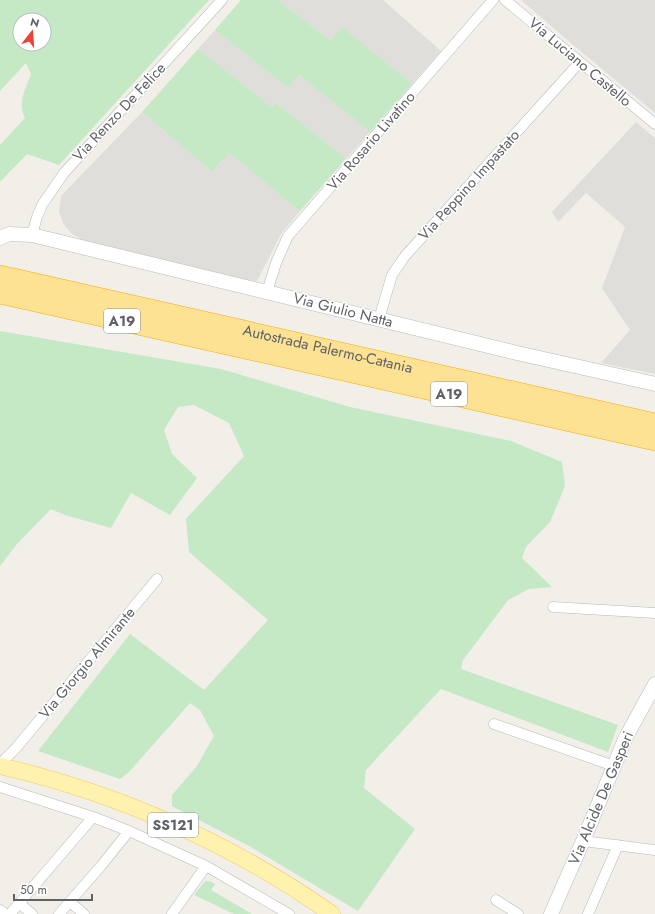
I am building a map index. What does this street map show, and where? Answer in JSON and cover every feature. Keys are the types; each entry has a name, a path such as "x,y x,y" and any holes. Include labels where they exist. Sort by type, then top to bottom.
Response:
{"highway":[{"path":"0,264 67,281 141,307"},
{"name":"Autostrada Palermo-Catania","path":"0,275 655,423"},
{"name":"Autostrada Palermo-Catania","path":"0,294 655,441"},
{"path":"0,300 243,348"}],"main road":[{"name":"SS121","path":"3,767 90,792 196,834 271,874 332,914"}],"street":[{"name":"Via Renzo De Felice","path":"32,235 42,205 64,173 222,0"},
{"name":"Via Rosario Livatino","path":"268,292 276,263 288,236 493,0"},
{"name":"Via Luciano Castello","path":"505,0 655,124"},
{"name":"Via Peppino Impastato","path":"380,319 392,275 406,256 580,62"},
{"name":"Via Giulio Natta","path":"0,238 10,234 32,235 517,353 655,384"},
{"name":"Via Giorgio Almirante","path":"3,767 16,748 157,579"},
{"path":"553,607 655,613"},
{"name":"Via Alcide De Gasperi","path":"551,914 626,737 655,684"},
{"path":"494,724 614,766"},
{"path":"0,787 93,817 129,831 206,866 289,914"},
{"path":"10,914 93,817"},
{"path":"59,914 129,831"},
{"path":"583,841 655,850"},
{"path":"588,914 618,845"},
{"path":"172,914 206,866"},
{"path":"496,900 518,914"},
{"path":"70,902 84,914"},
{"path":"20,903 32,914"},
{"path":"0,910 5,914"}],"shaded area":[{"path":"278,0 383,0 441,51 412,84 342,28 331,41"},
{"path":"521,0 655,0 655,113 572,44"},
{"path":"215,30 288,88 299,75 370,132 346,159 276,103 272,107 198,49"},
{"path":"142,112 212,172 229,153 300,211 281,234 257,281 85,241 72,234 63,223 59,211 61,196"},
{"path":"636,122 655,138 655,374 601,363 630,330 602,288 625,227 586,193 558,222 552,212"}],"green space":[{"path":"0,0 209,0 59,165 27,154 0,182 0,145 25,118 22,101 31,74 26,63 0,91"},
{"path":"241,0 278,0 331,41 342,27 412,84 370,132 299,75 288,88 215,30"},
{"path":"198,49 272,107 276,103 346,159 300,211 229,153 212,172 142,112"},
{"path":"0,331 221,369 350,407 511,441 562,462 565,486 550,522 526,547 522,558 552,587 529,589 508,600 463,660 461,669 618,725 608,752 441,689 366,770 364,788 415,829 358,911 249,846 172,806 172,795 197,766 214,736 200,710 190,703 129,772 120,779 38,751 130,634 204,690 268,620 189,552 186,519 244,456 229,423 194,405 178,407 164,430 172,454 197,478 170,515 131,493 111,528 65,515 51,509 17,544 0,566"},
{"path":"205,881 215,884 211,890 252,914 234,914 194,895"}]}
